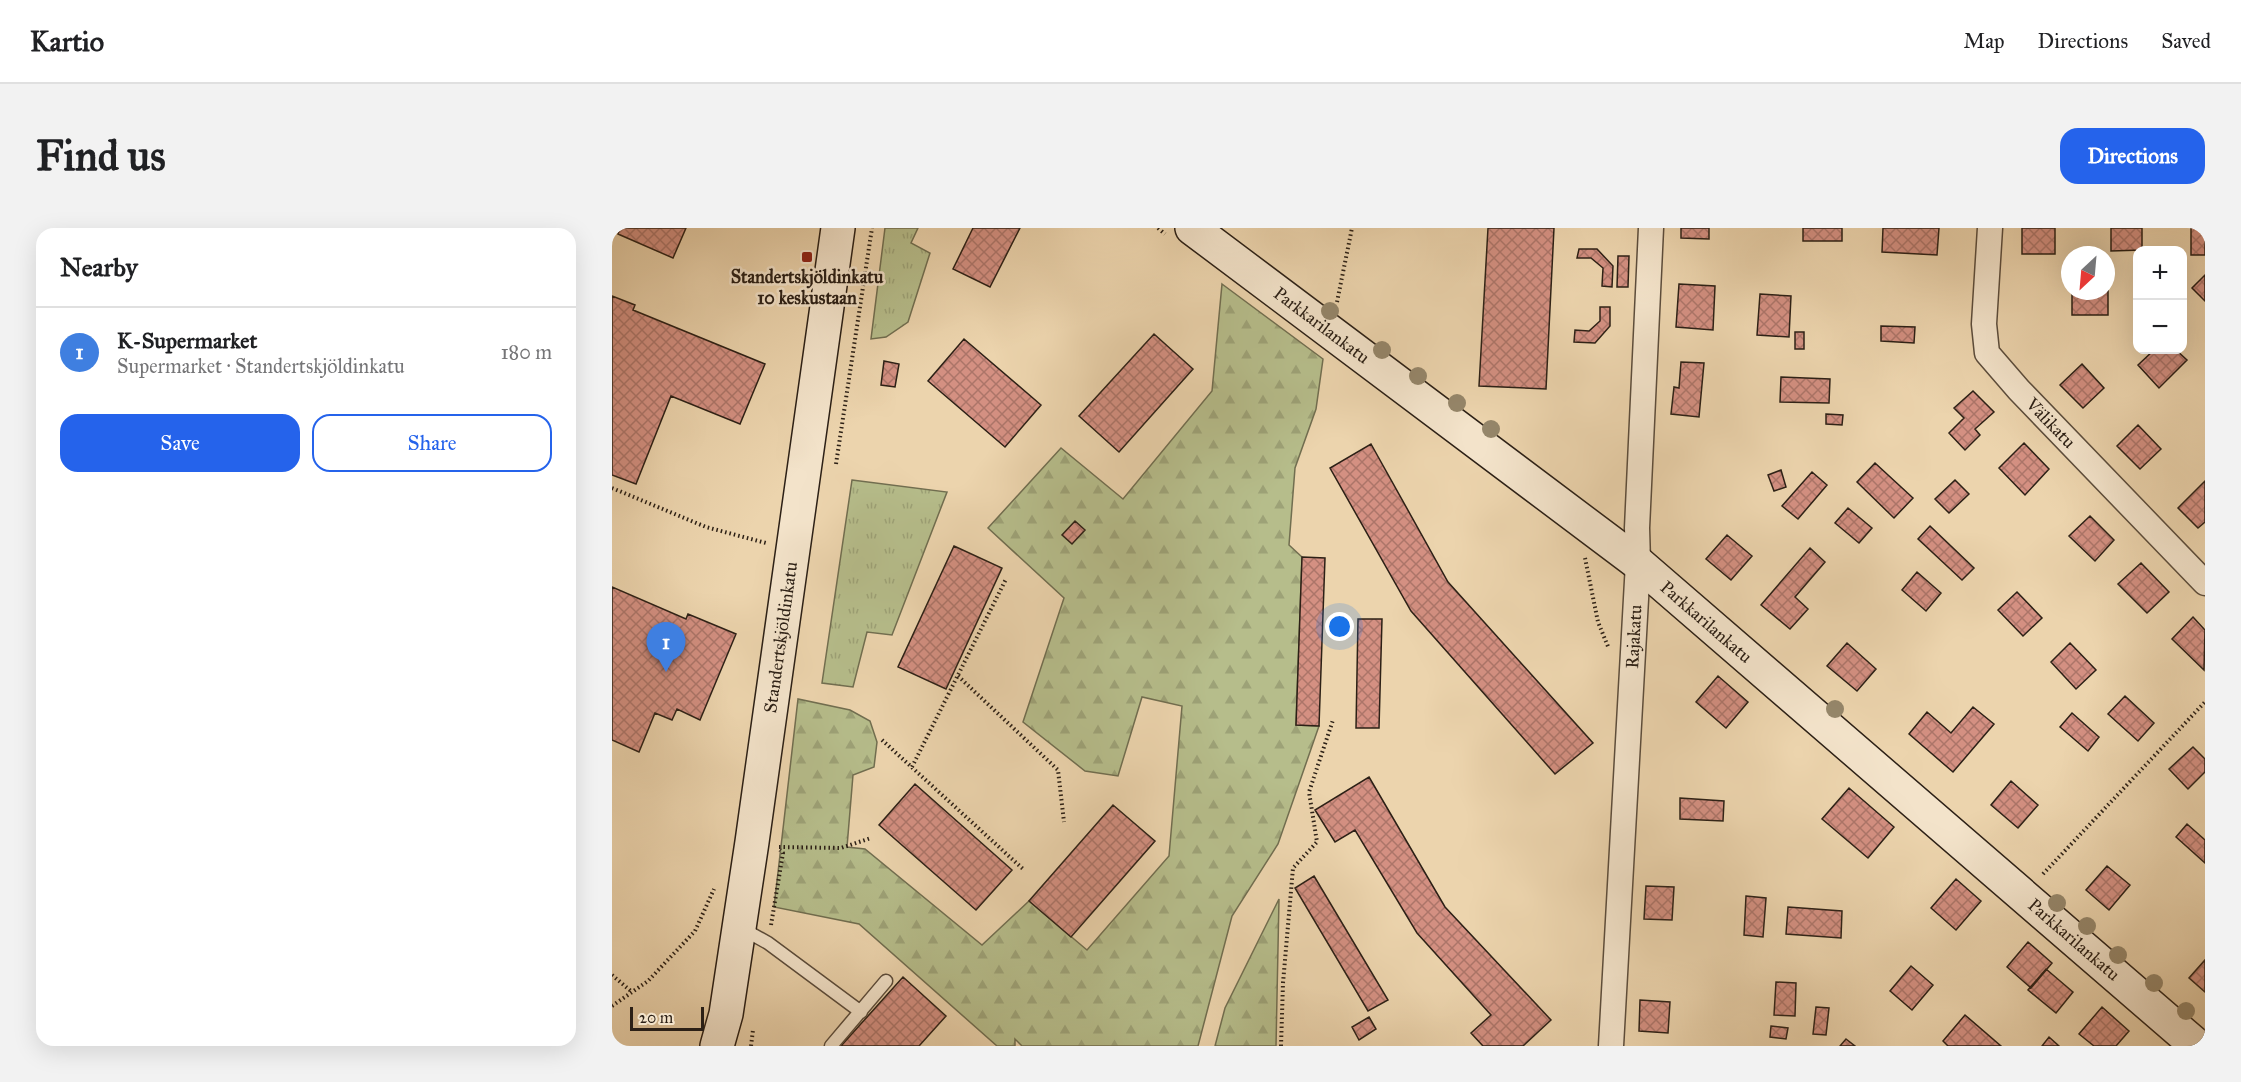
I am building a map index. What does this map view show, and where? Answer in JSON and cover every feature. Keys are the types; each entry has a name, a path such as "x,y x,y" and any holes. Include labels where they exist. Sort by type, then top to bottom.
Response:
{"street":[{"name":"Standertskjöldinkatu","path":"717,1046 726,1014 740,927 837,228"},
{"name":"Parkkarilankatu","path":"1192,228 1638,563 2197,1046"},
{"name":"Rajakatu","path":"1611,1046 1638,563 1637,528 1651,228"},
{"name":"Välikatu","path":"1990,228 1984,324 1987,353 2019,390 2205,583"}],"lane":[{"path":"740,927 768,943 861,1012"},
{"path":"831,1046 886,981"}],"path":[{"path":"1337,302 1352,228"},
{"path":"612,488 706,527 769,543 768,554"},
{"path":"912,767 1006,579"},
{"path":"958,676 1058,770 1064,822"},
{"path":"2043,874 2205,702"},
{"path":"1281,1046 1283,982 1293,868 1317,842 1309,792 1333,720"},
{"path":"882,741 1023,869"},
{"path":"777,847 841,848 870,838"},
{"path":"612,1006 648,981 695,931 716,886"},
{"path":"612,975 632,992"}],"green space":[{"path":"885,228 918,228 911,243 930,253 908,322 886,337 871,339"},
{"path":"1222,284 1323,359 1316,409 1295,468 1289,545 1302,557 1296,725 1319,726 1278,844 1232,916 1198,1046 1022,1046 1015,1039 1015,1046 997,1046 859,924 774,907 798,699 850,710 870,721 877,742 874,767 853,775 847,847 865,849 982,945 1029,901 1087,950 1169,856 1182,706 1142,697 1118,776 1085,771 1023,722 1064,598 988,528 1061,448 1123,499 1212,391"},
{"path":"852,480 947,492 892,635 867,632 853,687 822,683"},
{"path":"1279,899 1276,1046 1215,1046 1225,1008"}],"building":[{"path":"620,228 686,228 673,258 618,234"},
{"path":"973,228 1020,228 990,287 953,269"},
{"path":"1488,228 1554,228 1546,389 1479,386"},
{"path":"1681,228 1709,228 1709,239 1681,238"},
{"path":"1803,228 1842,228 1842,241 1803,241"},
{"path":"1883,228 1939,228 1937,255 1882,252"},
{"path":"2022,228 2055,228 2055,254 2022,254"},
{"path":"2111,228 2142,228 2142,246 2133,246 2133,250 2115,251 2115,246 2111,246"},
{"path":"2191,228 2205,228 2205,255 2191,255"},
{"path":"1579,249 1597,249 1613,266 1612,287 1602,286 1603,268 1591,258 1577,258"},
{"path":"1618,256 1629,256 1628,287 1617,287"},
{"path":"2205,275 2205,301 2192,288"},
{"path":"1679,284 1715,286 1713,330 1676,327"},
{"path":"1760,294 1791,296 1789,337 1757,335"},
{"path":"612,296 635,305 633,310 765,364 740,424 671,396 636,484 612,475"},
{"path":"2072,300 2108,300 2108,315 2072,315"},
{"path":"1600,307 1610,307 1610,326 1595,343 1574,342 1575,330 1589,331 1600,321"},
{"path":"1881,326 1915,327 1914,343 1881,341"},
{"path":"1795,332 1804,332 1804,349 1795,349"},
{"path":"1154,334 1193,369 1119,452 1079,416"},
{"path":"964,339 1041,405 1005,447 928,381"},
{"path":"2150,354 2180,354 2187,360 2159,388 2138,365"},
{"path":"884,361 899,364 895,387 881,385"},
{"path":"1681,362 1704,363 1699,417 1671,414 1674,387 1679,388"},
{"path":"2082,364 2104,388 2083,408 2060,385"},
{"path":"1781,377 1830,379 1829,403 1780,402"},
{"path":"1973,391 1994,412 1975,429 1980,435 1965,450 1949,433 1964,418 1954,408"},
{"path":"1826,414 1843,415 1842,425 1826,424"},
{"path":"2138,425 2161,449 2140,469 2117,446"},
{"path":"2024,443 2049,469 2025,495 1999,468"},
{"path":"1371,444 1448,582 1593,743 1555,774 1411,611 1330,468"},
{"path":"1875,463 1913,498 1894,518 1857,482"},
{"path":"1781,470 1786,487 1774,491 1768,475"},
{"path":"1812,472 1827,485 1798,519 1782,506"},
{"path":"1955,480 1969,494 1949,513 1935,499"},
{"path":"2205,481 2205,522 2198,528 2178,508"},
{"path":"1848,508 1872,528 1859,543 1835,523"},
{"path":"2090,516 2114,540 2095,561 2069,536"},
{"path":"1075,521 1085,530 1072,544 1062,535"},
{"path":"1930,526 1974,568 1962,580 1918,539"},
{"path":"1727,535 1752,556 1731,580 1706,559"},
{"path":"954,546 1002,568 946,689 898,667"},
{"path":"1810,548 1825,562 1795,597 1808,609 1790,629 1761,605"},
{"path":"1302,557 1325,558 1319,726 1296,725"},
{"path":"2141,563 2169,592 2147,613 2118,584"},
{"path":"1917,572 1941,593 1926,611 1902,590"},
{"path":"612,587 686,619 688,614 736,634 700,720 677,709 672,720 655,713 639,752 612,740"},
{"path":"2017,592 2042,618 2023,636 1998,610"},
{"path":"2193,617 2205,630 2204,670 2172,639"},
{"path":"1358,619 1382,619 1379,728 1356,728"},
{"path":"1847,643 1876,669 1857,691 1827,666"},
{"path":"2070,643 2096,670 2076,689 2051,662"},
{"path":"1718,676 1748,702 1726,728 1696,702"},
{"path":"2125,696 2154,723 2138,741 2108,714"},
{"path":"1973,707 1994,724 1953,772 1909,734 1927,712 1951,733"},
{"path":"2072,713 2099,737 2088,751 2060,727"},
{"path":"2193,747 2205,759 2205,772 2188,789 2169,769"},
{"path":"1369,777 1445,907 1551,1020 1523,1046 1483,1046 1471,1033 1491,1015 1417,933 1355,830 1335,842 1315,810"},
{"path":"2011,781 2038,805 2018,828 1991,805"},
{"path":"915,784 1012,870 976,910 879,825"},
{"path":"1849,788 1894,827 1868,858 1822,819"},
{"path":"1680,798 1724,801 1723,821 1680,819"},
{"path":"1113,805 1155,841 1071,937 1029,901"},
{"path":"2187,824 2205,840 2205,863 2176,837"},
{"path":"2107,866 2130,885 2109,910 2086,890"},
{"path":"1314,876 1388,1000 1368,1011 1295,888"},
{"path":"1956,879 1981,901 1956,930 1931,908"},
{"path":"1646,886 1674,887 1672,920 1644,919"},
{"path":"1746,896 1766,898 1763,937 1744,935"},
{"path":"1788,907 1842,911 1841,938 1786,934"},
{"path":"2028,942 2052,963 2031,988 2007,967"},
{"path":"2205,960 2205,992 2189,978"},
{"path":"1911,966 1933,985 1912,1010 1890,991"},
{"path":"2046,969 2073,992 2056,1013 2028,990"},
{"path":"903,977 946,1016 919,1046 841,1046"},
{"path":"1776,982 1796,983 1795,1016 1774,1015"},
{"path":"1640,1000 1670,1002 1668,1033 1639,1031"},
{"path":"1816,1007 1829,1008 1826,1035 1813,1034"},
{"path":"2102,1007 2129,1031 2116,1046 2094,1046 2079,1034"},
{"path":"1965,1015 2001,1046 1948,1046 1943,1041"},
{"path":"1369,1017 1376,1029 1359,1040 1352,1027"},
{"path":"1771,1026 1788,1028 1786,1039 1770,1037"},
{"path":"2049,1037 2059,1046 2042,1046"},
{"path":"1846,1039 1855,1046 1840,1046"}],"place":[{"name":"Standertskjöldinkatu 10 keskustaan","path":"807,257"},
{"name":"K-Supermarket","path":"666,672"}]}
